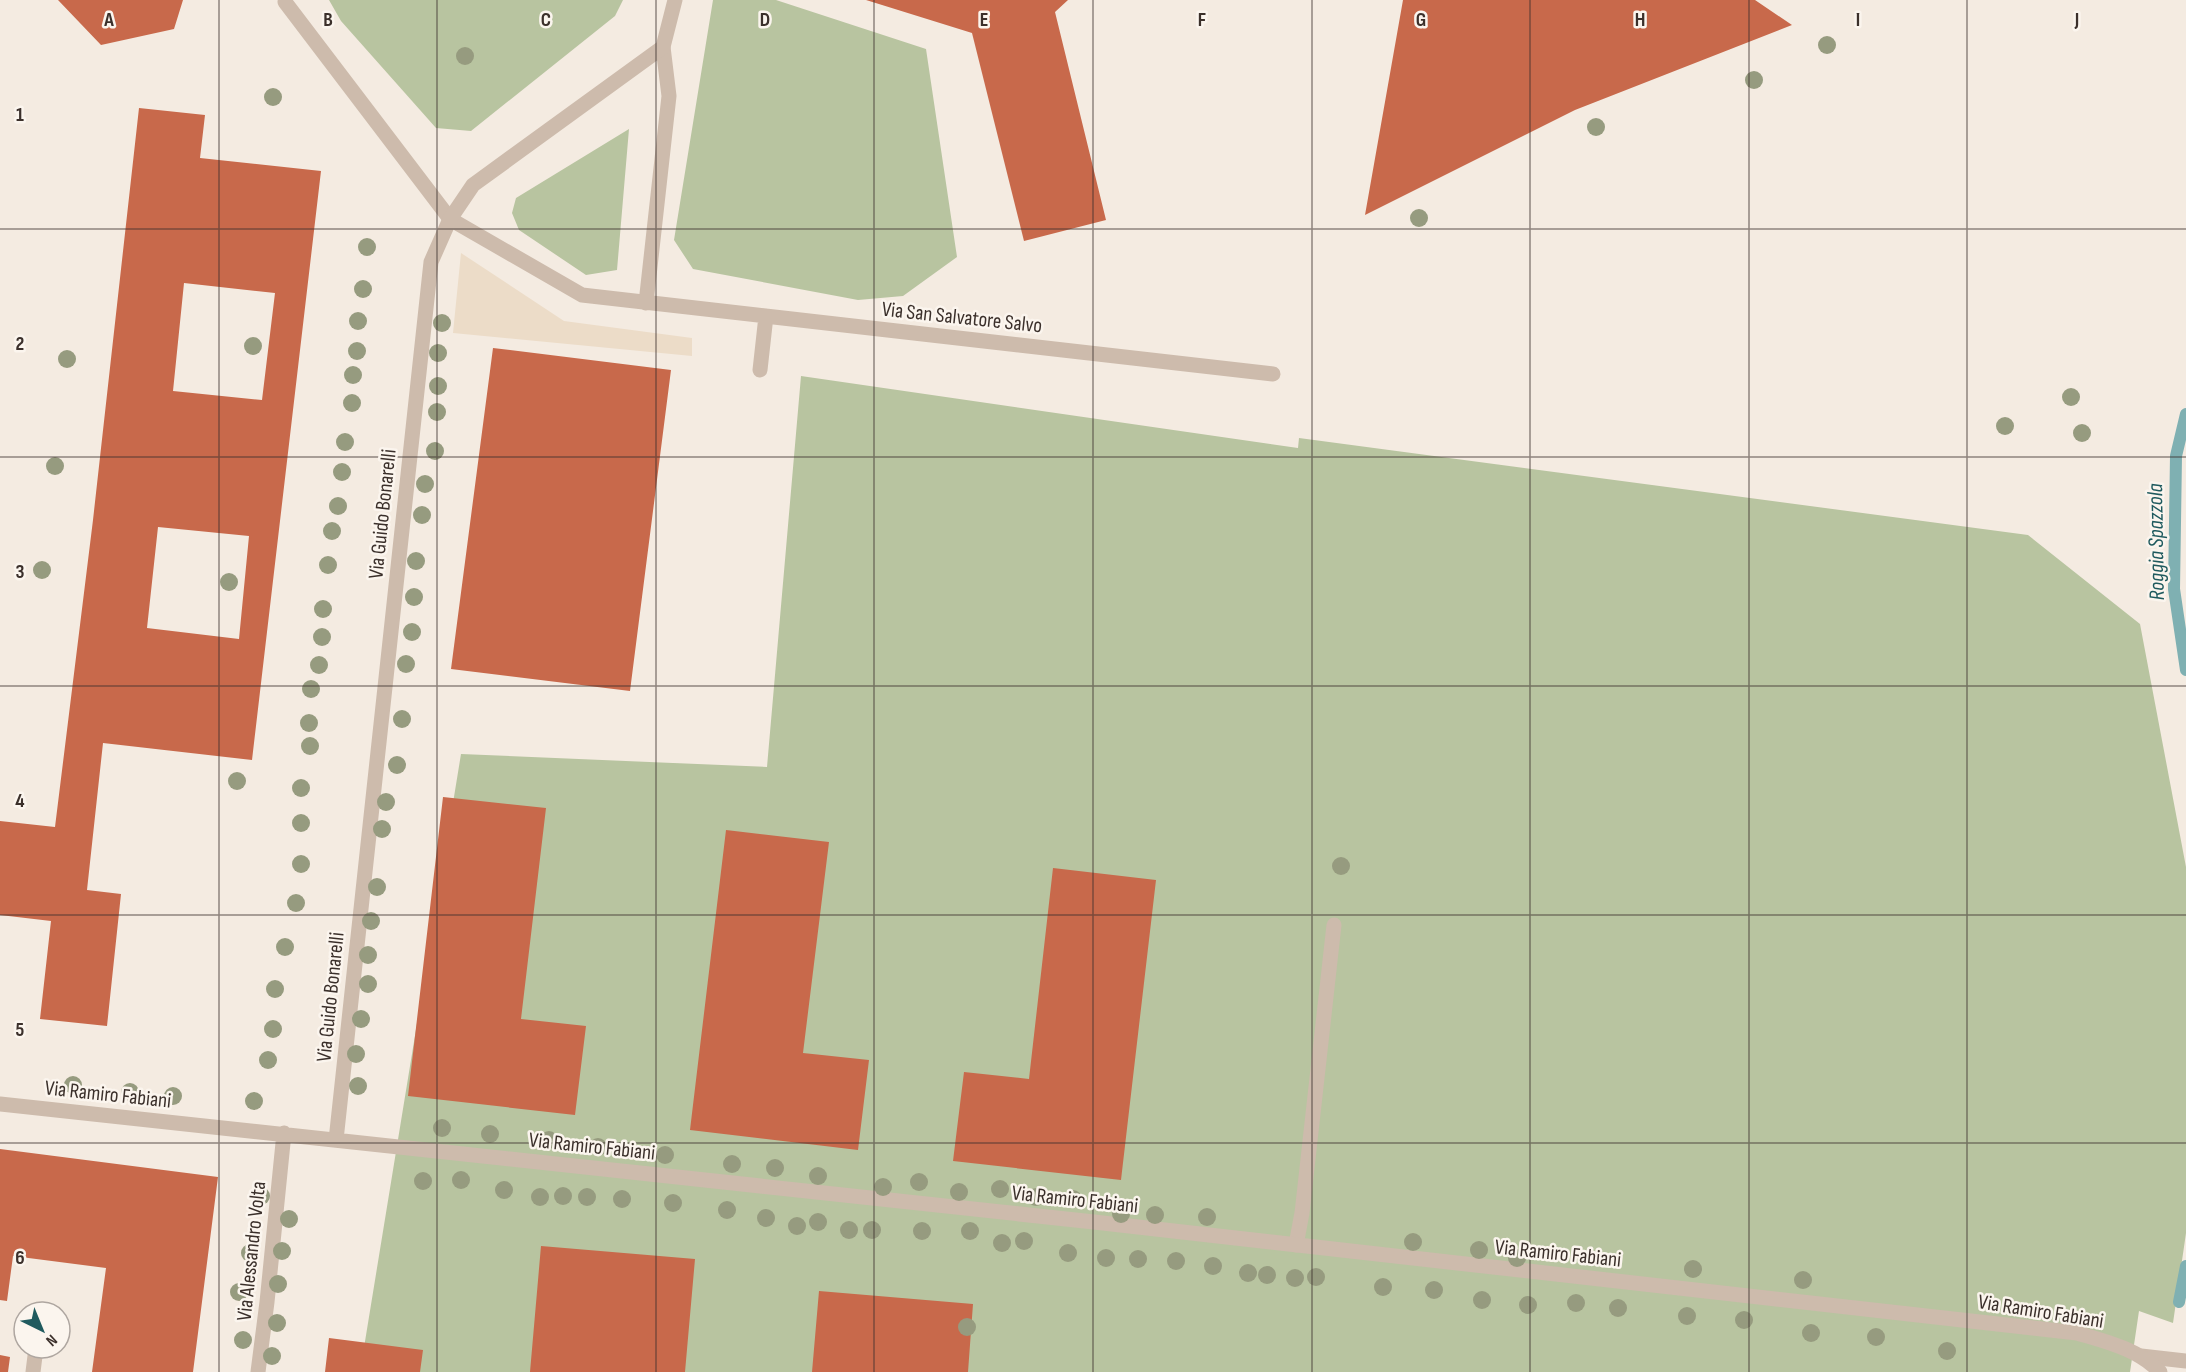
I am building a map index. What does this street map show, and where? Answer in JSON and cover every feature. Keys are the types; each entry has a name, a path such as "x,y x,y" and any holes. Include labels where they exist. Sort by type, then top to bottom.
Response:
{"street":[{"path":"646,303 669,96 663,47 675,0"},
{"path":"285,2 450,219"},
{"name":"Via Guido Bonarelli","path":"336,1140 431,262 450,219 473,185 663,47"},
{"name":"Via San Salvatore Salvo","path":"450,219 582,295 1273,374"},
{"path":"760,370 766,316"},
{"path":"1296,1245 1302,1213 1334,926"},
{"name":"Via Ramiro Fabiani","path":"0,1104 284,1133 1296,1245 2077,1334 2113,1343 2141,1356"},
{"name":"Via Alessandro Volta","path":"258,1372 284,1133"},
{"path":"2141,1356 2186,1361"},
{"path":"2141,1356 2160,1372"}],"green space":[{"path":"329,0 623,0 615,16 471,131 436,128 341,21"},
{"path":"713,0 776,0 926,49 957,257 903,296 858,300 693,269 674,240"},
{"path":"629,129 617,270 586,275 519,230 512,213 516,198"},
{"path":"801,376 1298,448 1299,438 2028,535 2140,624 2186,867 2186,1233 2173,1323 2139,1311 2130,1372 360,1372 461,754 767,767"}],"shaded area":[{"path":"461,253 564,321 692,338 692,356 453,333"}],"building":[{"path":"58,0 183,0 174,29 101,45"},
{"path":"866,0 1068,0 1055,12 1106,220 1024,241 972,33"},
{"path":"1403,0 1755,0 1792,25 1575,110 1365,215"},
{"path":"139,108 205,115 200,158 321,171 252,760 103,743 87,890 121,894 107,1026 40,1019 51,921 0,915 0,821 55,827 93,520","holes":["184,283 275,293 262,400 173,391","158,527 249,536 239,639 147,628"]},
{"path":"493,348 671,370 630,691 451,669"},
{"path":"443,797 546,808 521,1019 586,1026 575,1115 408,1096"},
{"path":"726,830 829,842 803,1053 869,1060 858,1150 690,1130"},
{"path":"1053,868 1156,880 1121,1180 953,1161 964,1072 1029,1079"},
{"path":"0,1149 218,1177 193,1372 92,1372 106,1268 13,1256 7,1301 0,1300"},
{"path":"541,1246 695,1259 685,1372 530,1372"},
{"path":"819,1291 973,1304 968,1372 812,1372"},
{"path":"329,1338 423,1350 420,1372 325,1372"},
{"path":"0,1355 10,1357 8,1372 0,1372"}],"waterway":[{"name":"Roggia Spazzola","path":"2186,414 2176,456 2174,589 2186,670"},
{"name":"Roggia Spazzola","path":"2179,1302 2186,1266"}]}
